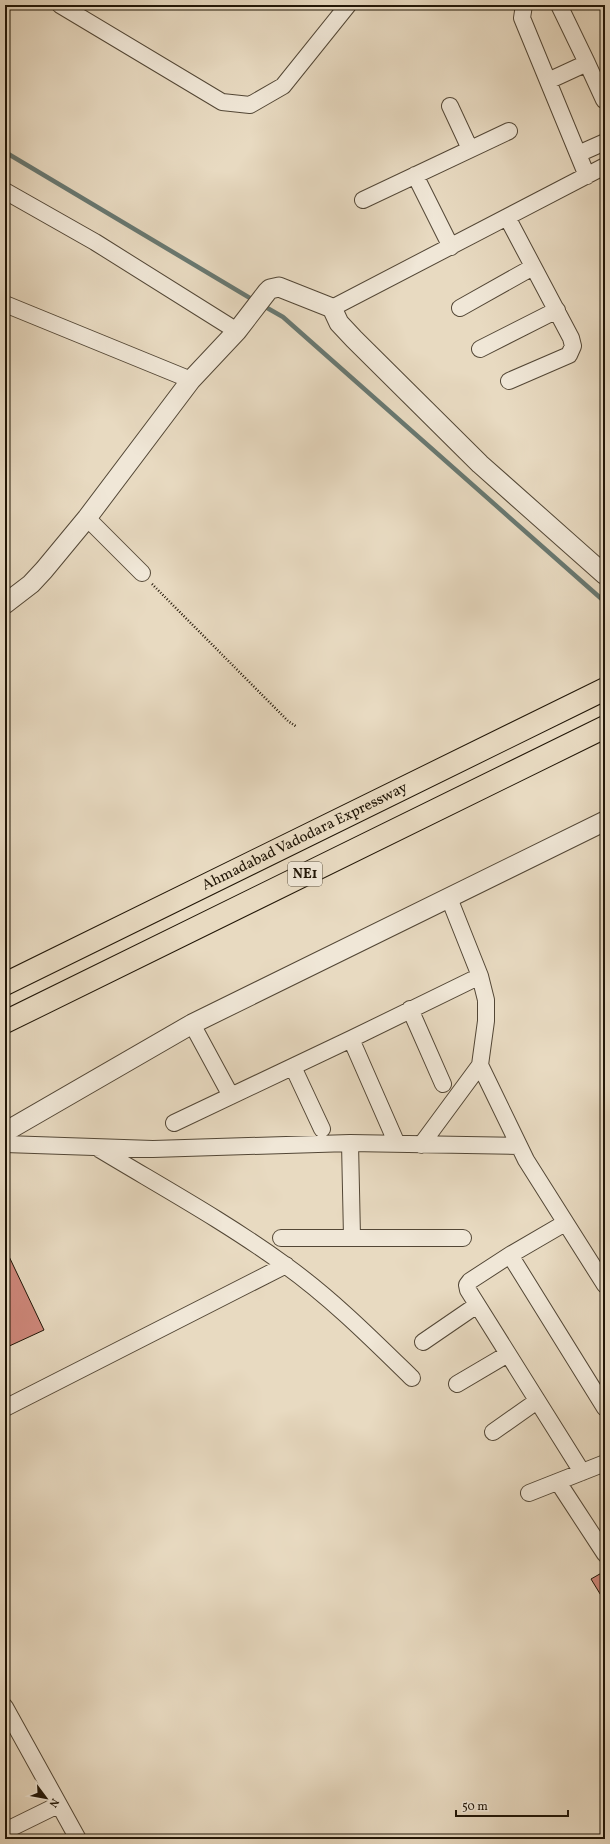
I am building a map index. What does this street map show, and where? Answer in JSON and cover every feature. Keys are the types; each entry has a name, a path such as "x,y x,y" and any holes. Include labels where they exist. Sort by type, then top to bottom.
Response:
{"highway":[{"name":"Ahmadabad Vadodara Expressway","path":"5,984 604,690"},
{"name":"NE1","path":"5,1022 605,727"}],"street":[{"path":"60,5 222,102 250,105 283,86 348,5"},
{"path":"524,5 522,18 587,176"},
{"path":"559,5 605,100"},
{"path":"548,81 587,63"},
{"path":"450,106 470,149"},
{"path":"363,200 509,130"},
{"path":"578,154 605,142"},
{"path":"332,308 605,166"},
{"path":"415,175 451,246"},
{"path":"5,191 240,327"},
{"path":"507,217 557,310 571,338 573,346 569,355 509,381"},
{"path":"460,308 534,267"},
{"path":"5,604 31,584 87,518 191,380 240,327 267,292 270,289 278,287 332,308 339,323 354,339 480,464 605,575"},
{"path":"5,304 191,380"},
{"path":"480,349 557,310"},
{"path":"87,518 142,574"},
{"path":"5,1132 192,1024 605,821"},
{"path":"421,1145 480,1065 486,1021 486,1000 480,976 449,898"},
{"path":"174,1123 480,976"},
{"path":"410,1009 443,1084"},
{"path":"192,1024 231,1096"},
{"path":"351,1039 398,1144"},
{"path":"480,1065 518,1146 605,1285"},
{"path":"293,1067 322,1129"},
{"path":"5,1144 153,1149 350,1143 518,1146"},
{"path":"350,1143 352,1237"},
{"path":"98,1148 248,1239 286,1265 340,1308 412,1378"},
{"path":"565,1223 470,1281 467,1285 477,1305 582,1472"},
{"path":"281,1238 464,1238"},
{"path":"510,1256 605,1408"},
{"path":"5,1408 286,1265"},
{"path":"423,1342 477,1305"},
{"path":"457,1384 508,1354"},
{"path":"493,1432 537,1401"},
{"path":"529,1493 605,1463"},
{"path":"558,1482 605,1554"},
{"path":"5,1708 8,1724 78,1839"},
{"path":"5,1831 58,1805"}],"path":[{"path":"142,574 288,721 297,727"}],"building":[{"path":"5,1248 44,1330 5,1348"},
{"path":"605,1571 605,1602 591,1579"}],"waterway":[{"path":"5,152 255,301"},
{"path":"262,305 283,317 605,602"}]}
